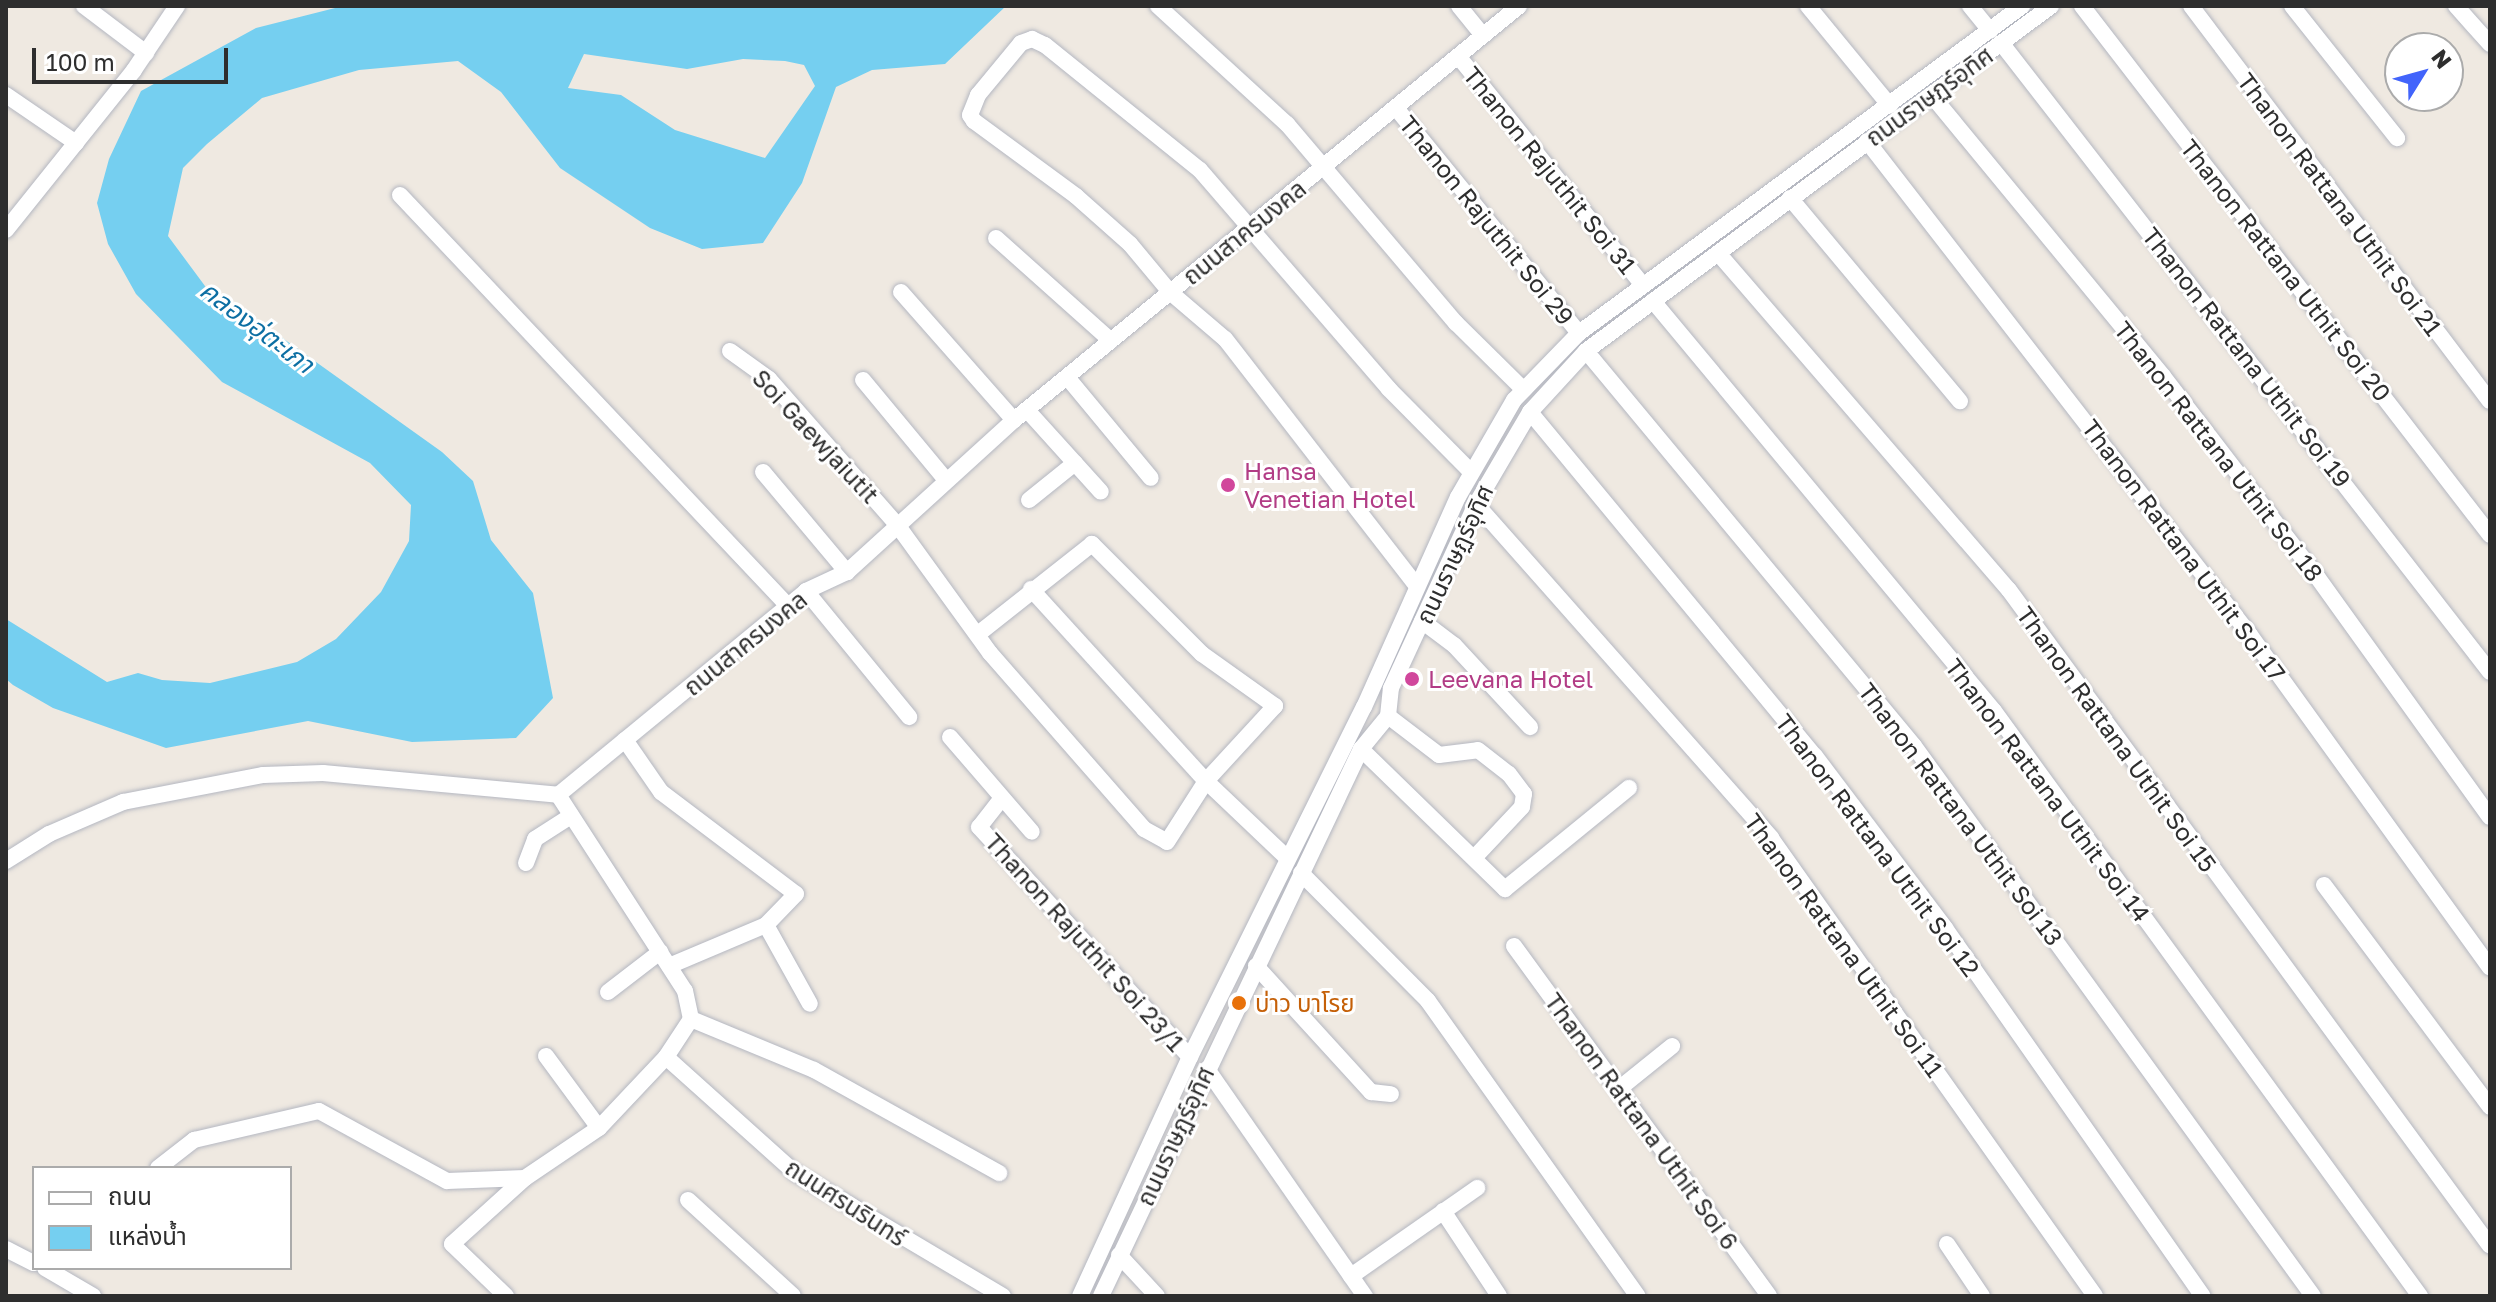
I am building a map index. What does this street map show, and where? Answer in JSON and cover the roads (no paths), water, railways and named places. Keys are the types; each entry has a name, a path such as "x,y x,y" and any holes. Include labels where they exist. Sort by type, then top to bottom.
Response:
{"street":[{"path":"84,6 146,53"},
{"path":"6,230 146,53 177,6"},
{"path":"1158,6 1325,165 1456,323 1524,390"},
{"path":"1459,6 1483,36"},
{"name":"ถนนสาครมงคล","path":"558,795 806,591 847,572 1021,415 1519,6"},
{"path":"1808,6 1890,106"},
{"path":"1970,6 1990,31"},
{"name":"ถนนราษฏร์อุทิศ","path":"1101,1296 1361,749 1388,716 1391,688 1476,504 1530,412 1586,351 1790,198 1816,169 1890,106 2022,6"},
{"name":"ถนนราษฏร์อุทิศ","path":"1080,1296 1190,1057 1471,472 1524,390 1579,333 1642,284 1816,169 1867,141 1933,97 2051,6"},
{"name":"Thanon Rattana Uthit Soi 20","path":"2082,6 2490,535"},
{"name":"Thanon Rattana Uthit Soi 21","path":"2191,6 2490,401"},
{"path":"2292,6 2397,138"},
{"path":"2456,6 2490,44"},
{"path":"1416,585 1225,339 1170,292 1130,244 1076,196 970,115 978,95 1021,43 1032,39 1045,45 1200,170 1252,225 1389,389 1471,472"},
{"name":"Thanon Rattana Uthit Soi 19","path":"2002,44 2490,672"},
{"name":"Thanon Rajuthit Soi 31","path":"1458,56 1642,284"},
{"path":"6,95 76,143"},
{"name":"Thanon Rattana Uthit Soi 18","path":"1933,97 2163,376 2318,578 2490,817"},
{"name":"Thanon Rajuthit Soi 29","path":"1396,108 1579,333"},
{"name":"Thanon Rattana Uthit Soi 17","path":"1867,141 2250,635 2490,968"},
{"path":"400,195 788,606"},
{"path":"1790,198 1960,401"},
{"path":"996,238 1111,341"},
{"name":"Thanon Rattana Uthit Soi 15","path":"1718,253 2009,590 2490,1246"},
{"path":"901,292 1101,492"},
{"name":"Thanon Rattana Uthit Soi 14","path":"1653,301 1994,711 2420,1296"},
{"name":"Soi Gaewjaiutit","path":"730,351 769,379 898,526 1033,703 1144,829 1167,842 1206,781"},
{"name":"Thanon Rattana Uthit Soi 13","path":"1586,351 1914,746 2313,1296"},
{"path":"1067,377 1151,478"},
{"path":"863,380 946,480"},
{"name":"Thanon Rattana Uthit Soi 12","path":"1530,412 1815,756 1945,928 2203,1296"},
{"path":"1029,500 1075,463"},
{"path":"763,472 847,572"},
{"name":"Thanon Rattana Uthit Soi 11","path":"1476,504 1771,838 2095,1296"},
{"path":"978,634 1031,589 1092,544 1202,654 1275,706 1206,781"},
{"path":"1031,589 1206,781 1287,858"},
{"path":"806,591 909,717"},
{"path":"1422,621 1454,645 1530,727"},
{"path":"1373,680 1391,688"},
{"path":"1388,716 1439,755 1478,750 1509,774 1524,794 1522,807 1474,858"},
{"path":"950,737 1032,832"},
{"path":"608,992 664,959 766,925 796,894 661,792 625,740"},
{"path":"1361,749 1505,889 1629,788"},
{"path":"6,861 49,834 123,802 263,775 323,773 558,795 685,991 691,1019 666,1057 599,1128 525,1178 452,1244 506,1296"},
{"name":"Thanon Rajuthit Soi 23/1","path":"1002,798 979,827 1190,1057"},
{"path":"526,863 535,839 571,816"},
{"path":"1301,873 1428,1001 1638,1296"},
{"path":"2324,885 2490,1107"},
{"path":"766,925 810,1004"},
{"name":"Thanon Rattana Uthit Soi 6","path":"1514,946 1769,1296"},
{"path":"1256,966 1371,1092 1391,1094"},
{"path":"691,1019 814,1070 999,1173"},
{"path":"1620,1088 1672,1046"},
{"path":"546,1056 599,1128"},
{"name":"ถนนศรนรินทร์","path":"666,1057 794,1172 1003,1296"},
{"path":"1207,1069 1365,1296"},
{"path":"161,1166 194,1140 319,1111 447,1181 525,1178"},
{"path":"1351,1276 1477,1188"},
{"path":"688,1200 793,1296"},
{"path":"1443,1211 1499,1296"},
{"path":"1947,1244 1982,1296"},
{"path":"6,1249 32,1262"},
{"path":"1119,1255 1157,1296"},
{"path":"55,1277 93,1296"}],"water":[{"name":"คลองอุ่ตะเภา","path":"343,6 1006,6 945,64 872,70 836,87 802,183 763,243 702,249 650,228 560,168 501,92 458,61 359,70 262,98 183,168 168,236 222,309 281,337 442,452 473,481 491,540 533,593 553,698 516,738 412,742 308,721 166,748 53,708 6,679 6,619 107,682 138,673 162,680 210,683 297,662 336,639 381,592 409,541 411,505 370,463 222,382 136,294 108,244 97,203 109,159 141,91 256,28","holes":["584,54 687,69 743,59 785,61 804,65 815,86 765,158 675,130 621,95 568,88"]}],"place":[{"name":"Hansa Venetian Hotel","path":"1228,485"},
{"name":"Leevana Hotel","path":"1412,679"},
{"name":"บ่าว บาโรย","path":"1239,1003"}]}
